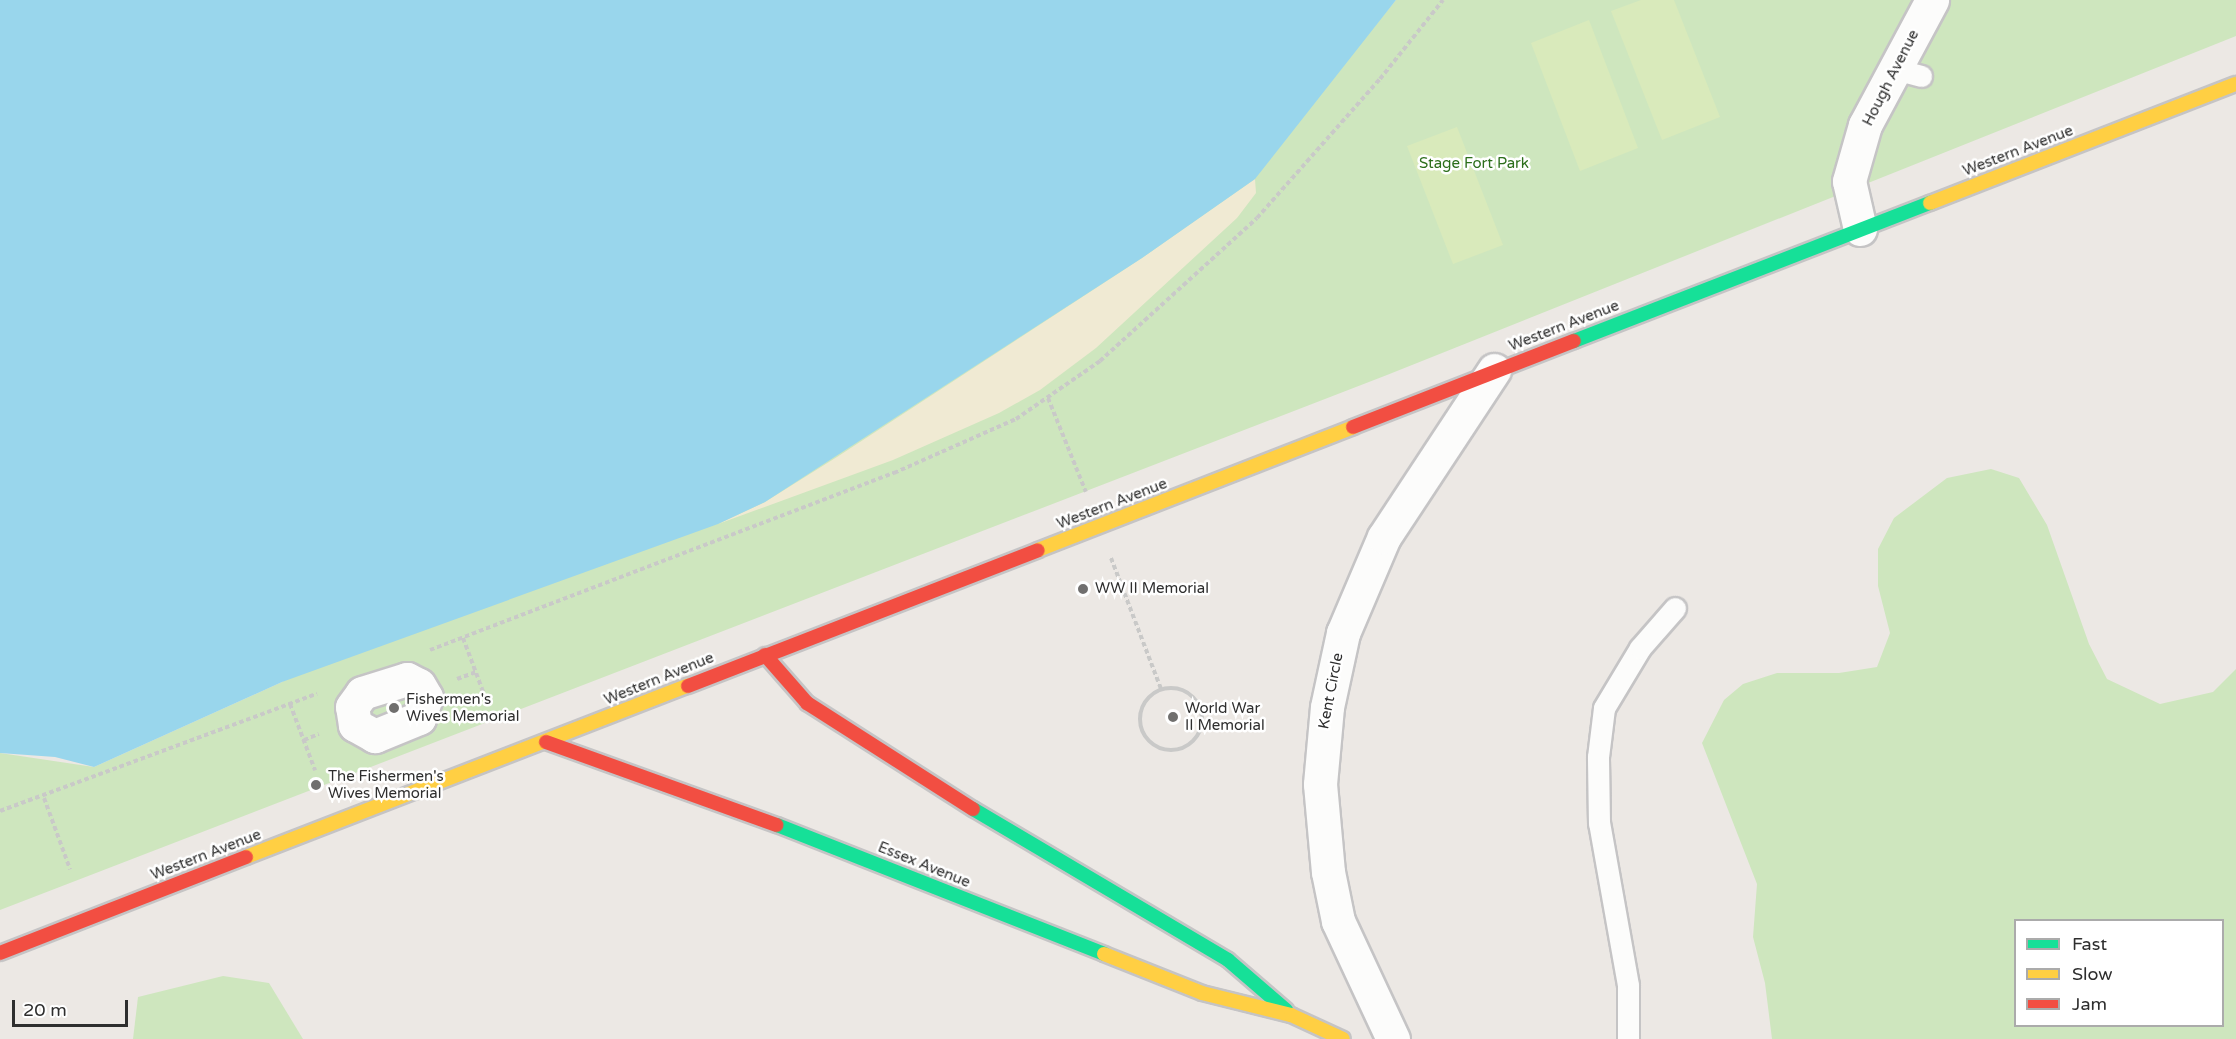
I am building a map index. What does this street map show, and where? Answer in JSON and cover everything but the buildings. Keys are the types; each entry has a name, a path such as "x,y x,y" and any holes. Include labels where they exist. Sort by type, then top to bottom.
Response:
{"main road":[{"name":"Western Avenue","path":"0,953 546,742 1494,370 2236,84"},
{"name":"Essex Avenue","path":"765,655 807,703 909,771 1228,960 1292,1015"},
{"name":"Essex Avenue","path":"546,742 740,810 1202,993 1292,1015 1343,1039"}],"street":[{"name":"Hough Avenue","path":"1860,229 1850,181 1865,125 1908,73 1932,0"},
{"name":"Kent Circle","path":"1394,1039 1338,921 1332,892 1320,784 1327,707 1343,633 1384,537 1494,370"}],"lane":[{"path":"1628,1039 1628,986 1599,823 1598,757 1604,708 1640,648 1675,608"}],"path":[{"path":"419,655 894,473 1016,419 1048,398 1151,318 1257,218 1380,80 1443,0"},
{"path":"1048,398 1088,495"},
{"path":"1114,567 1161,689"},
{"path":"463,638 488,705"},
{"path":"1161,689 1181,689 1200,706 1203,722 1198,736 1177,750 1162,749 1149,741 1141,729 1144,702 1161,689"},
{"path":"0,811 44,798 322,692"},
{"path":"290,704 315,770"},
{"path":"44,798 69,869"}],"green space":[{"name":"Stage Fort Park","path":"1396,0 2236,0 2236,36 1387,375 0,910 0,753 94,767 282,682 1331,79"},
{"path":"1641,0 1674,0 1720,117 1662,140 1611,11"},
{"path":"1589,20 1638,148 1580,171 1531,43"},
{"path":"1457,127 1503,245 1453,264 1407,146"},
{"path":"1991,469 2019,478 2047,525 2089,644 2107,679 2160,704 2213,692 2236,669 2236,1039 1772,1039 1765,983 1753,937 1757,884 1702,743 1724,700 1743,684 1777,673 1839,673 1877,667 1890,633 1878,586 1878,549 1894,518 1947,478"},
{"path":"223,976 269,983 303,1039 133,1039 138,997"}],"sand":[{"path":"1255,179 1256,193 1237,218 1096,348 1040,390 999,413 893,460 718,524 765,502 837,457 1142,258"}],"water":[{"path":"0,0 1396,0 1255,179 1142,258 765,502 718,524 282,682 94,767 55,757 0,753"}],"traffic: fast":[{"path":"1574,341 1930,203"},
{"path":"973,809 1228,960 1286,1010"},
{"path":"777,825 1104,954"}],"traffic: slow":[{"path":"1930,203 2236,84"},
{"path":"1038,550 1353,427"},
{"path":"246,857 688,686"},
{"path":"1104,954 1202,993 1291,1015 1343,1039"}],"traffic: jam":[{"path":"1353,427 1574,341"},
{"path":"688,686 1038,550"},
{"path":"765,655 807,703 973,809"},
{"path":"546,742 777,825"},
{"path":"0,953 246,857"}],"place":[{"name":"WW II Memorial","path":"1083,589"},
{"name":"Fishermen's Wives Memorial","path":"394,708"},
{"name":"World War II Memorial","path":"1173,717"},
{"name":"The Fishermen's Wives Memorial","path":"316,785"}]}
